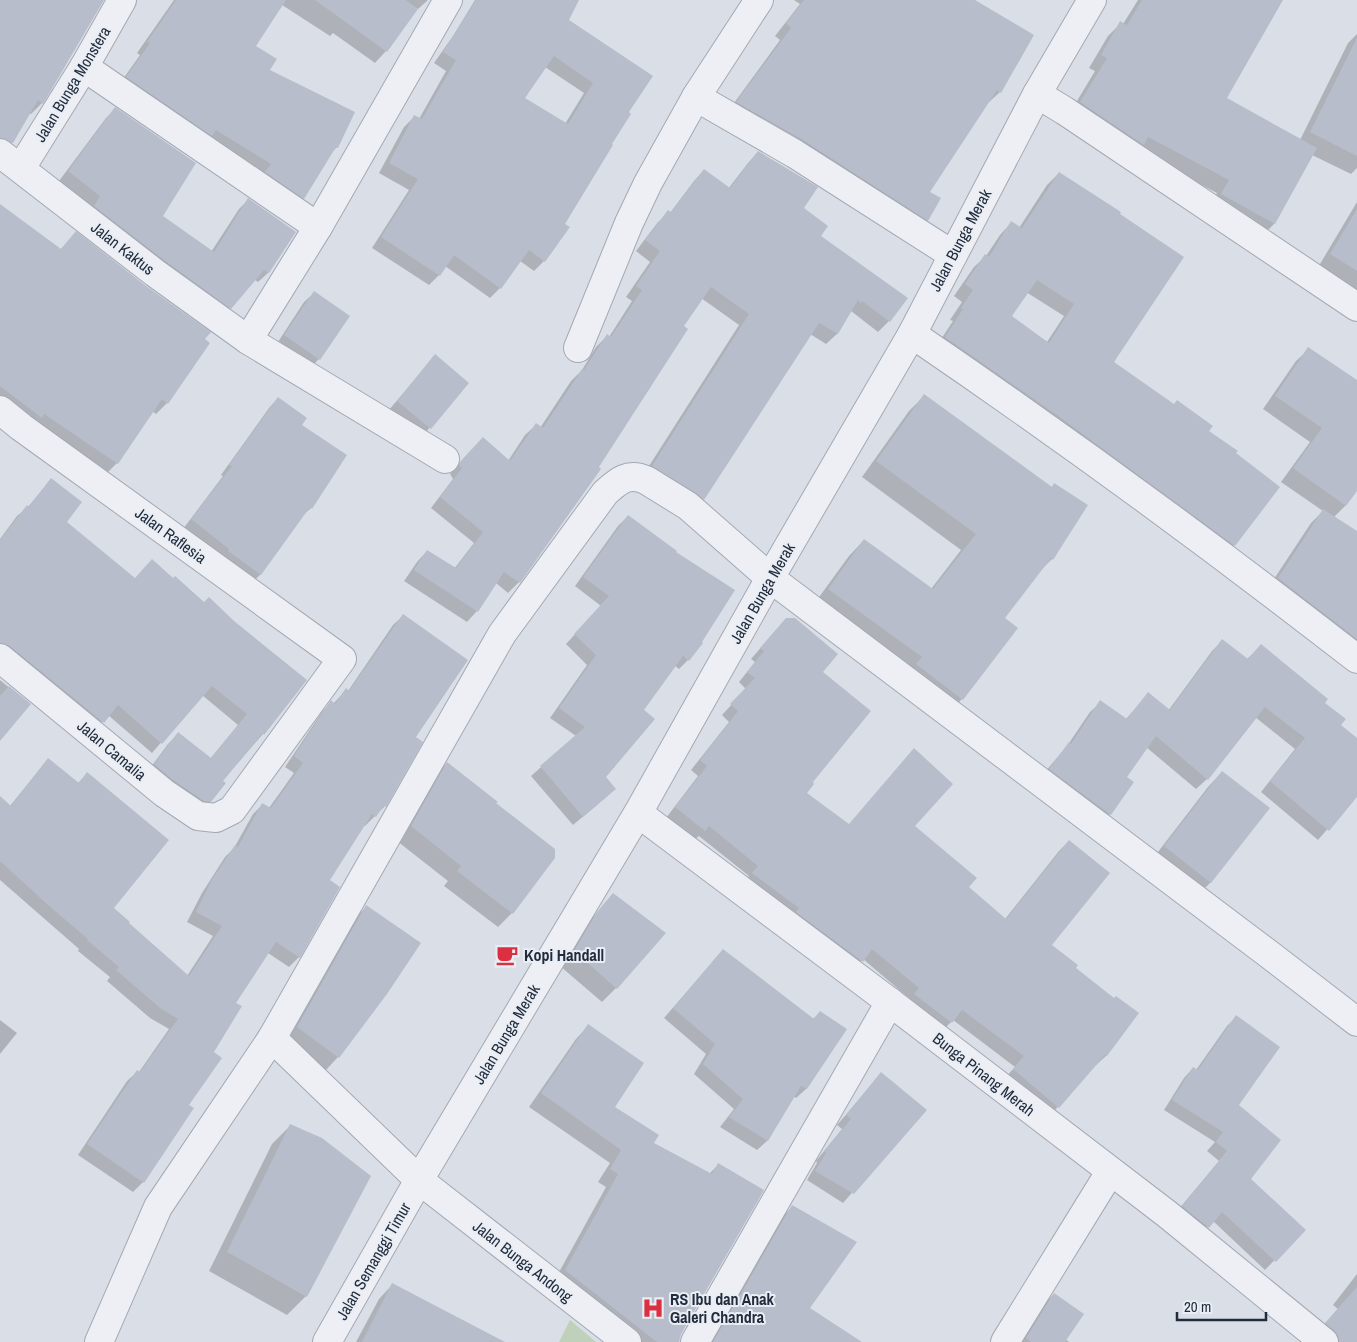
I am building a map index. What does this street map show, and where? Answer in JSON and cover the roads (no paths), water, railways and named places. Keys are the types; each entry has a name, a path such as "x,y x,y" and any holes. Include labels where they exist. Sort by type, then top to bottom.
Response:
{"street":[{"name":"Jalan Bunga Monstera","path":"10,160 84,66 122,0"},
{"path":"248,340 318,227 448,0"},
{"path":"578,348 629,223 672,139 696,97 759,0"},
{"name":"Jalan Bunga Merak","path":"419,1180 638,813 770,578 912,334 1038,94 1092,0"},
{"path":"84,66 318,227"},
{"path":"1038,94 1357,307"},
{"path":"696,97 796,154 953,255"},
{"name":"Jalan Kaktus","path":"10,160 155,273 248,340 446,459"},
{"path":"912,334 1032,417 1261,584 1357,659"},
{"name":"Jalan Raflesia","path":"0,410 342,659 232,810"},
{"path":"99,1342 158,1207 272,1038 502,634 605,493 618,481 627,476 640,477 688,506 770,578 1357,1022"},
{"name":"Jalan Camalia","path":"0,658 170,798 198,816 216,818 232,810"},
{"name":"Bunga Pinang Merah","path":"638,813 890,1002 1167,1214 1324,1342"},
{"path":"695,1342 890,1002"},
{"name":"Jalan Bunga Andong","path":"272,1038 419,1180 627,1342"},
{"path":"1005,1342 1110,1172"},
{"name":"Jalan Semanggi Timur","path":"327,1342 419,1180"}],"place":[{"name":"Kopi Handall","path":"507,955"},
{"name":"RS Ibu dan Anak Galeri Chandra","path":"653,1308"}]}
